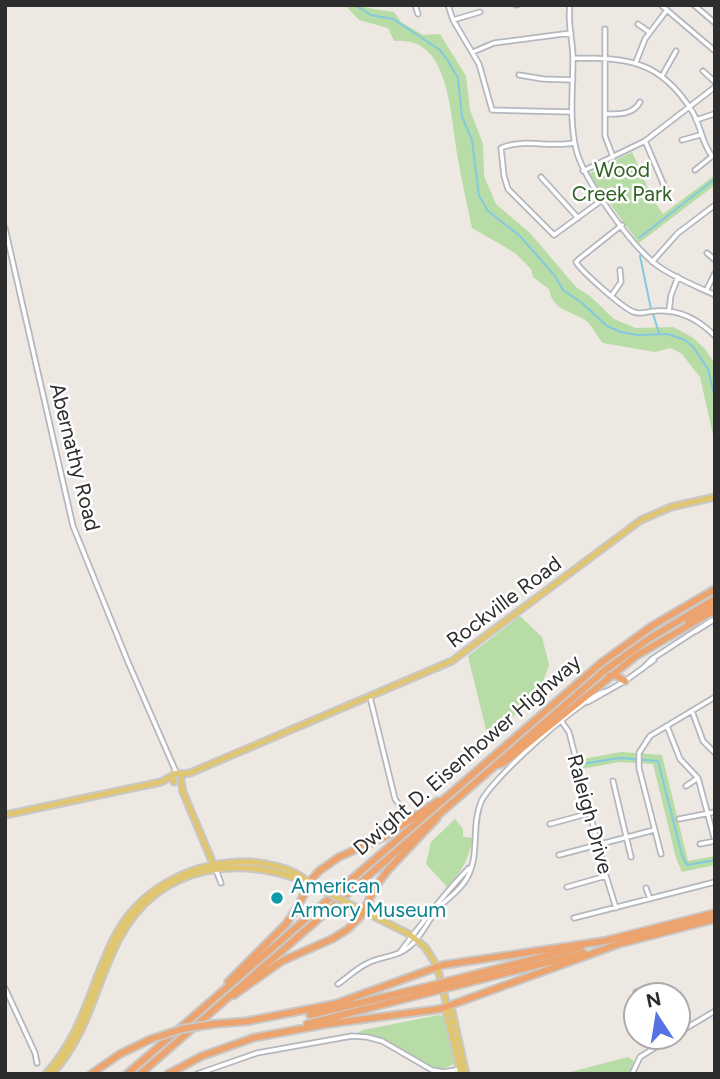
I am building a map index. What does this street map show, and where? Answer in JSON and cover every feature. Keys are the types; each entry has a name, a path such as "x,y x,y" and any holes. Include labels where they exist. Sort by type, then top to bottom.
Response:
{"highway":[{"name":"Dwight D. Eisenhower Highway","path":"140,1074 223,995 601,663 652,626 701,598 706,590 715,587"},
{"name":"Dwight D. Eisenhower Highway","path":"127,1074 439,814 617,661 715,601"},
{"path":"655,645 715,601"},
{"path":"493,767 505,762 608,676 715,610"},
{"path":"625,664 622,670 625,681"},
{"path":"608,676 615,675 625,681"},
{"path":"223,995 232,976 286,924 309,883 319,871 332,861 384,837 432,803 446,797"},
{"path":"223,995 241,991 291,956 340,934 356,921 388,870 435,823 439,814"},
{"path":"168,1074 202,1056 252,1038 715,913"},
{"path":"450,984 715,919"},
{"path":"248,1021 335,1004 437,966 611,940"},
{"path":"252,1038 447,1006 624,942"},
{"path":"91,1074 120,1054 151,1039 182,1029 320,1013 435,988"}],"main road":[{"name":"Rockville Road","path":"177,778 462,656 647,516 671,507 715,498"},
{"path":"5,815 177,778"},
{"name":"Abernathy Road","path":"177,778 214,866"},
{"path":"52,1074 82,1032 117,943 133,918 170,885 214,866"},
{"path":"46,1074 77,1030 113,941 130,914 147,896 168,881 194,869 214,866 262,869 297,877 414,937 430,953 437,966 447,1006 452,1011 463,1071"}],"street":[{"path":"415,5 418,14"},
{"path":"448,5 453,20 481,68 492,110 572,112"},
{"path":"570,5 574,143 583,171 602,200 652,262 715,295"},
{"path":"661,5 715,51"},
{"path":"694,5 715,23"},
{"path":"635,62 649,32 667,10"},
{"path":"453,20 480,12"},
{"path":"638,24 649,32"},
{"path":"606,29 606,142 613,157"},
{"path":"473,52 494,43 572,33"},
{"path":"662,76 676,51"},
{"path":"573,58 606,58 635,62 662,76 690,108 700,135 713,155 695,170"},
{"path":"583,171 645,141 690,108 715,85 704,71"},
{"path":"519,75 573,80"},
{"path":"606,114 630,112 637,108 640,102"},
{"path":"696,120 714,114"},
{"path":"682,141 700,135"},
{"path":"645,141 666,190"},
{"path":"574,143 520,143 501,148 508,189 554,235 602,200"},
{"path":"541,177 578,218"},
{"path":"652,262 678,233 715,205"},
{"path":"622,225 576,262 583,273 626,309 635,313 669,311 698,322 715,336"},
{"name":"Abernathy Road","path":"5,228 73,526 177,778"},
{"path":"707,253 715,261"},
{"path":"612,295 621,282 620,270"},
{"path":"706,291 715,273"},
{"path":"669,311 671,295 678,277"},
{"path":"338,984 365,964 403,951 439,907 462,886 470,872 475,850 477,817 485,794 501,775 597,694 625,681 713,620 715,626"},
{"path":"370,697 395,799 401,807"},
{"path":"661,854 638,764 639,753 650,736 715,697"},
{"path":"692,711 703,741 715,752"},
{"name":"Raleigh Drive","path":"562,722 569,732 616,908"},
{"path":"667,726 680,759 698,779 708,813 715,841 700,844"},
{"path":"686,786 698,779"},
{"path":"612,781 631,857"},
{"path":"679,819 715,812"},
{"path":"550,824 590,813"},
{"path":"559,855 654,830"},
{"name":"Abernathy Road","path":"214,866 221,883"},
{"path":"567,887 606,876"},
{"path":"574,918 715,883"},
{"path":"646,888 650,899"},
{"path":"5,988 37,1063"},
{"path":"692,1025 715,1011"},
{"path":"197,1074 257,1053 352,1036 383,1041 432,1070 463,1071"},
{"path":"632,1074 640,1057 648,1051"}],"green space":[{"path":"345,5 366,5 367,8 394,12 401,22 423,35 440,34 466,76 470,110 483,144 484,176 496,204 530,233 576,287 590,296 614,319 636,328 673,327 692,337 705,349 715,364 715,444 700,377 681,353 670,348 655,352 603,343 588,322 554,302 549,289 533,277 531,269 515,253 472,228 450,105 443,79 432,56 419,45 394,41 388,28 359,20"},
{"name":"Wood Creek Park","path":"632,152 663,214 715,175 715,185 639,243 588,174"},
{"path":"520,616 542,637 549,665 538,695 488,738 468,656"},
{"path":"621,752 662,755 688,861 715,856 715,865 682,872 676,858 653,764 620,762 581,769 578,760"},
{"path":"455,819 463,829 463,837 473,838 464,864 447,887 426,864 431,842"},
{"path":"444,1016 454,1060 454,1064 445,1068 434,1068 383,1039 355,1034 363,1030"},
{"path":"628,1057 634,1061 629,1074 563,1074"}],"waterway":[{"path":"355,5 371,15 393,19 440,50 448,61 458,78 462,117 472,140 479,196 488,211 520,236 555,276 563,290 607,326 621,332 638,335 668,334 685,340 708,369 715,397"},
{"path":"639,238 715,179"},
{"path":"640,256 651,309"},
{"path":"653,314 659,333"},
{"path":"582,764 619,758 658,761 682,855 687,865 715,860"}],"place":[{"name":"American Armory Museum","path":"277,898"}]}
